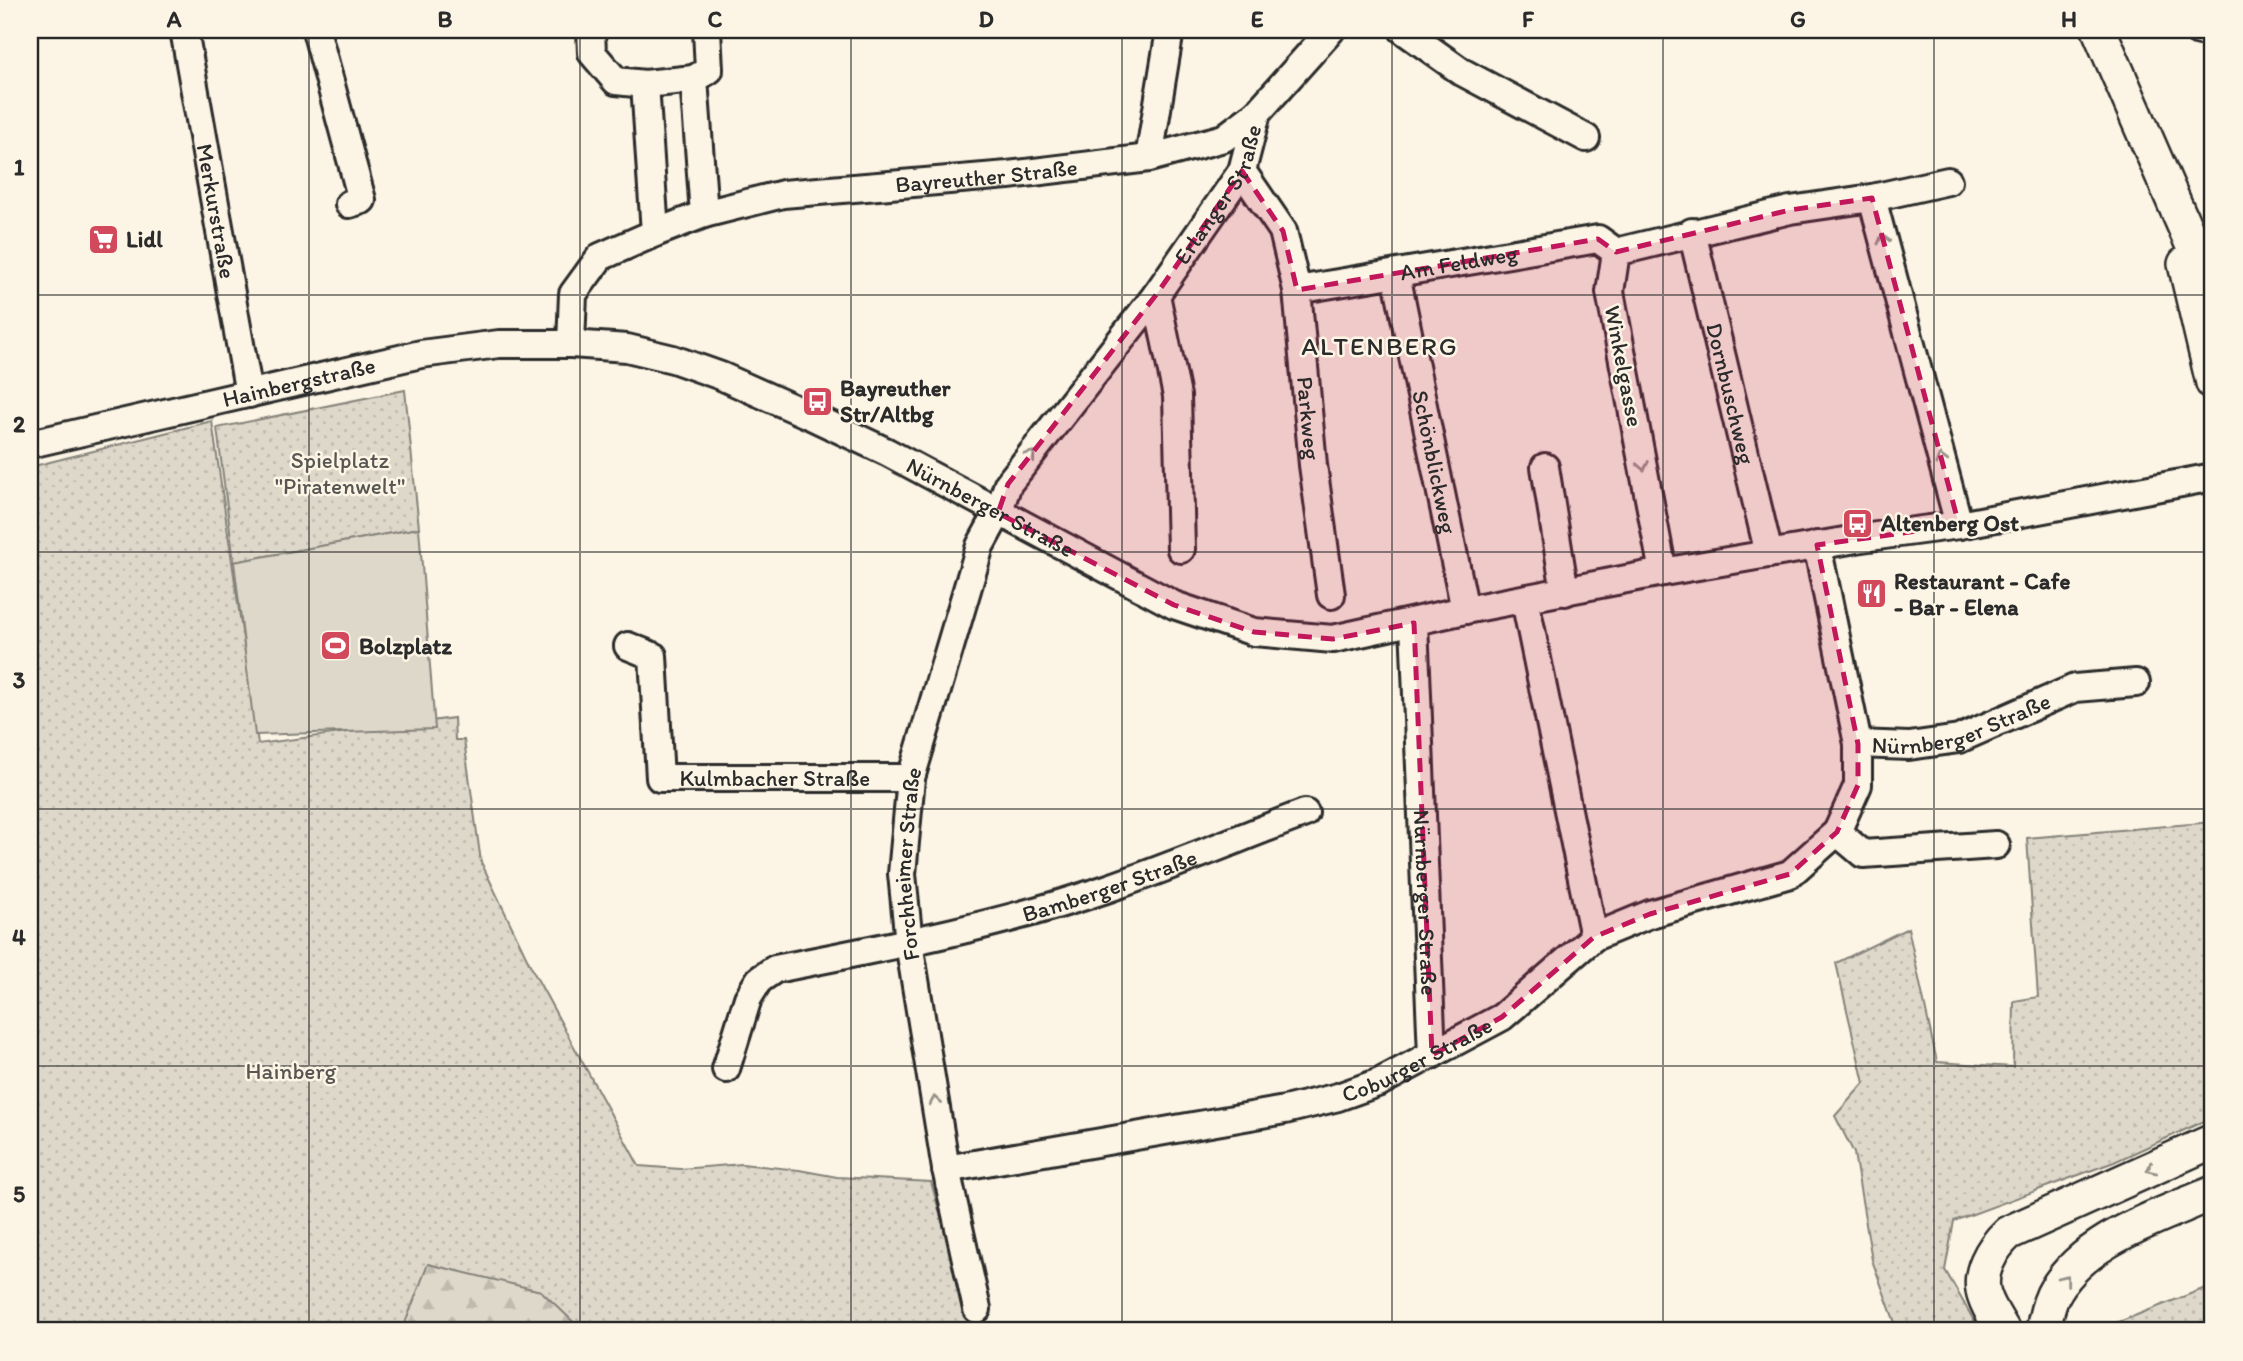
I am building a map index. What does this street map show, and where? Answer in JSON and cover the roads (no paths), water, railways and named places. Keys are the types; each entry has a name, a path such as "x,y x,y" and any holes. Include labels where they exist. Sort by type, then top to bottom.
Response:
{"main road":[{"path":"2099,30 2213,292"},
{"path":"2171,197 2213,383"},
{"path":"2003,1331 1984,1295 1983,1279 1997,1244 2008,1233 2213,1141"},
{"path":"2043,1331 2053,1296 2067,1275 2107,1240 2213,1193"}],"street":[{"name":"Merkurstraße","path":"184,30 249,394"},
{"path":"316,30 362,200 349,204"},
{"path":"591,30 592,53 616,80 645,84 694,79 709,70 707,30"},
{"path":"1149,158 1170,30"},
{"name":"Erlanger Straße","path":"999,513 1009,484 1156,295 1242,171 1257,113 1331,30"},
{"path":"1403,30 1462,72 1586,138"},
{"path":"2196,30 2213,34"},
{"path":"694,79 704,214"},
{"path":"645,84 655,233"},
{"name":"Bayreuther Straße","path":"571,344 573,294 600,257 704,214 783,194 1008,174 1149,158 1224,138 1257,113"},
{"name":"Parkweg","path":"1242,171 1283,231 1297,290 1313,465 1331,595"},
{"path":"1616,253 1692,232 1790,210 1872,198 1948,181"},
{"path":"1872,198 1959,524"},
{"name":"Dornbuschweg","path":"1692,232 1769,554"},
{"name":"Am Feldweg","path":"1297,290 1598,239 1616,253"},
{"name":"Winkelgasse","path":"1616,253 1610,292 1663,572"},
{"name":"Schönblickweg","path":"1396,274 1465,610"},
{"path":"1156,295 1177,396 1181,549"},
{"name":"Hainbergstraße","path":"30,444 421,354 499,344 571,344"},
{"name":"Nürnberger Straße","path":"571,344 627,348 673,359 721,376 887,452 1174,605 1254,632 1333,639 1465,610 1663,572 1959,524 2213,477"},
{"path":"1545,467 1565,592"},
{"name":"Forchheimer Straße","path":"977,1309 946,1169 909,943 902,874 911,778 980,546 999,513"},
{"name":"Nürnberger Straße","path":"1818,545 1858,744 1909,746 1959,739 2075,688 2136,682"},
{"path":"1525,600 1594,937"},
{"name":"Nürnberger Straße","path":"1414,623 1432,1055"},
{"name":"Kulmbacher Straße","path":"628,646 653,656 660,778 911,778"},
{"name":"Coburger Straße","path":"946,1169 1285,1110 1338,1097 1381,1082 1502,1017 1594,937 1650,914 1790,874 1837,832 1858,785 1858,744"},
{"name":"Bamberger Straße","path":"726,1069 748,998 759,980 775,969 909,943 987,924 1106,889 1305,813"},
{"path":"1837,832 1863,854 1996,845"}],"place":[{"name":"Lidl","path":"103,239"},
{"name":"Bayreuther Str/Altbg","path":"817,401"},
{"name":"Altenberg Ost","path":"1858,523"},
{"name":"Restaurant - Cafe - Bar - Elena","path":"1871,594"},
{"name":"Bolzplatz","path":"336,646"}],"district":[{"name":"ALTENBERG","path":"1380,346"}],"park label":[{"name":"Spielplatz \"Piratenwelt\"","path":"340,473"},
{"name":"Hainberg","path":"291,1071"}]}
